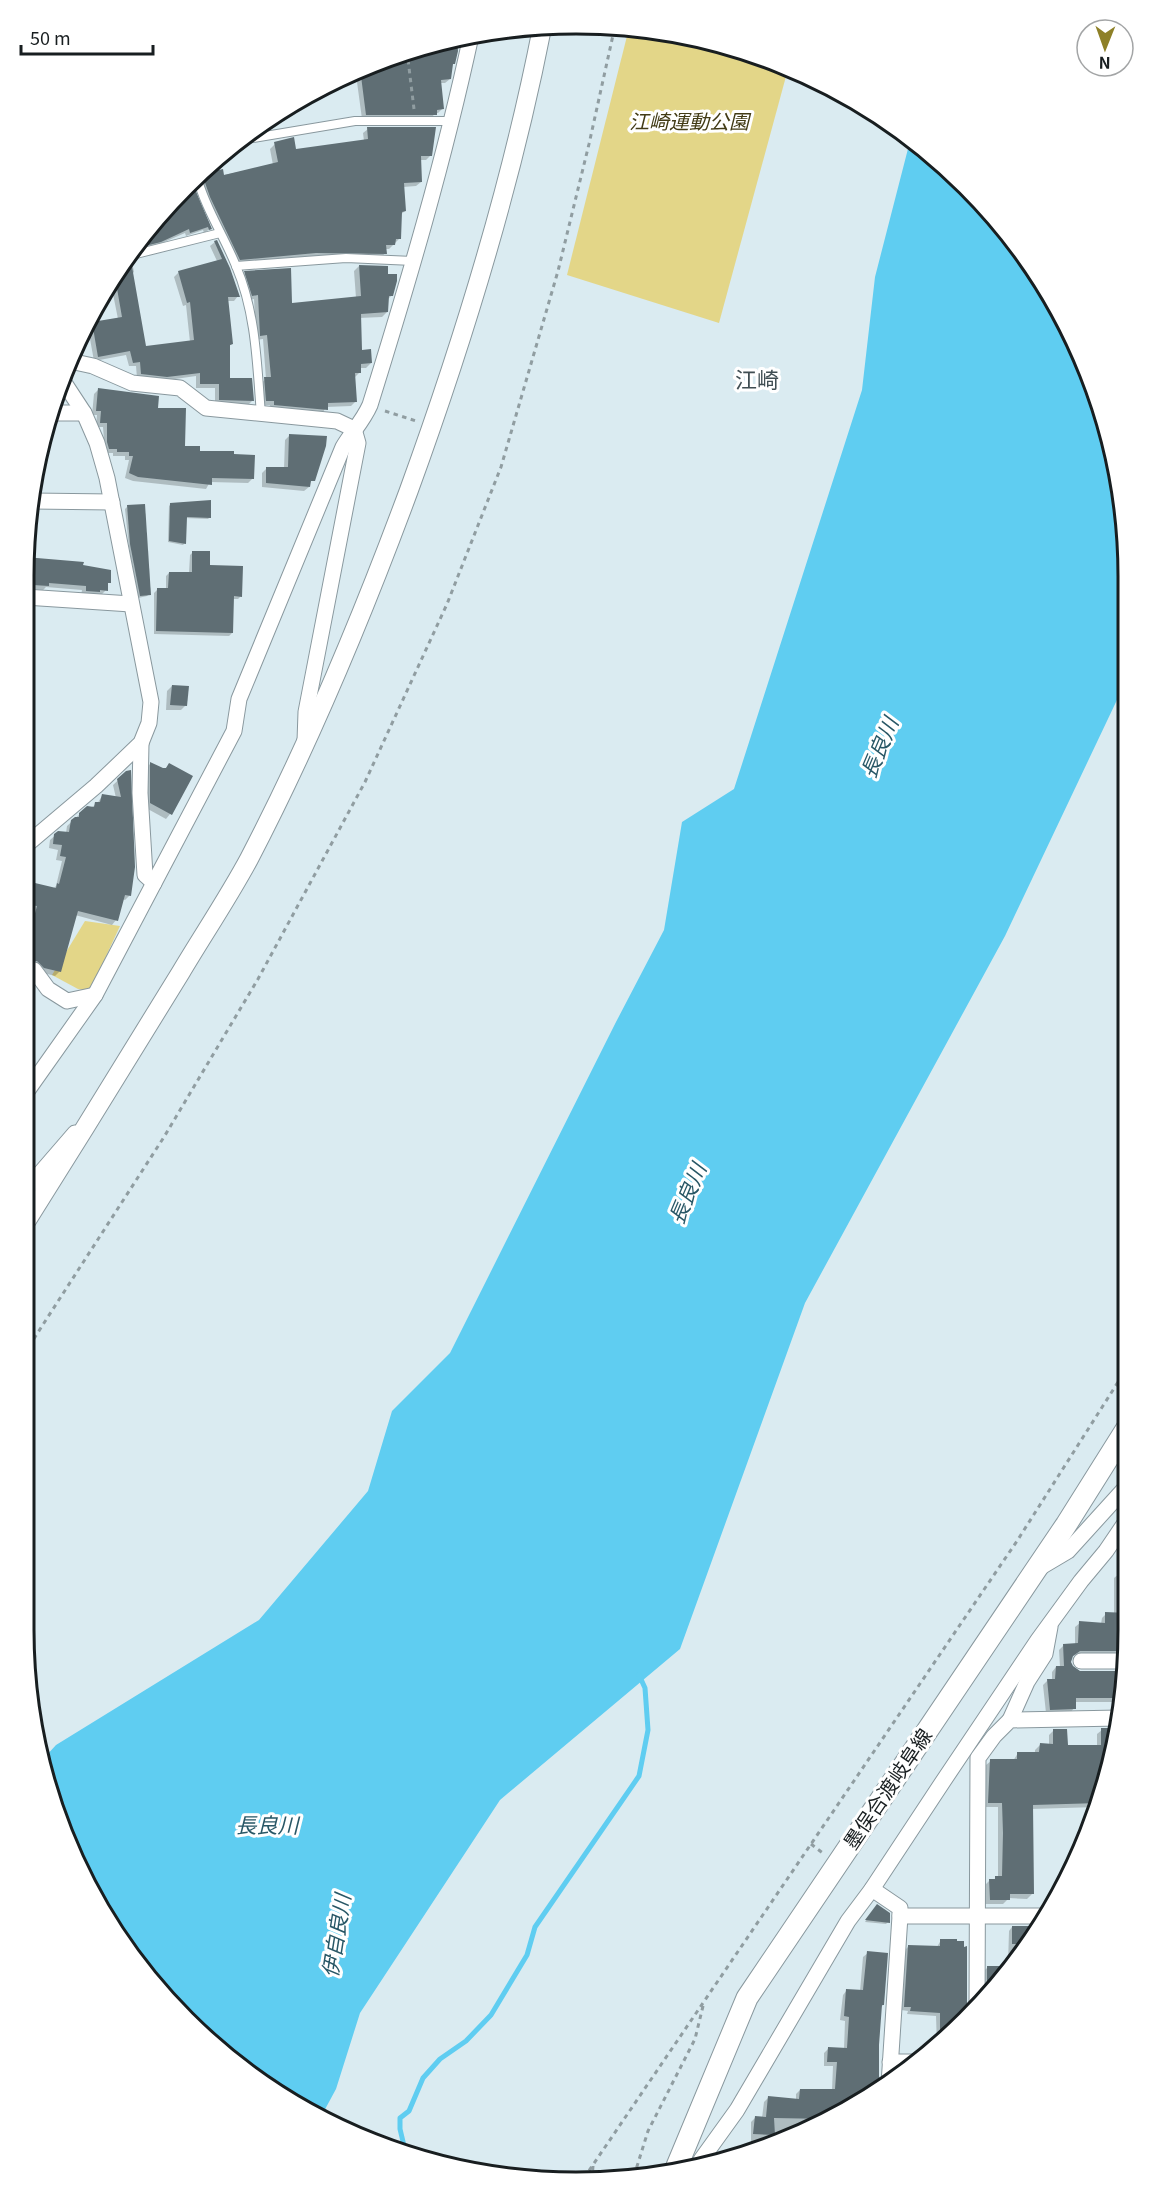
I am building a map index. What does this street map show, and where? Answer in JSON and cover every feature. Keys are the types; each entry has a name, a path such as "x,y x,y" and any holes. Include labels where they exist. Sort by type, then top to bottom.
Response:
{"main road":[{"name":"墨俣合渡岐阜線","path":"679,2162 747,1998 1066,1525 1118,1442"}],"street":[{"path":"34,1209 107,1094 247,863 305,747 375,581 432,427 494,233 528,98 540,36"},
{"path":"34,1081 95,995 234,731 239,699 343,447 354,429 363,420 369,405 415,261 453,121 469,45"},
{"path":"79,363 93,366 132,383 180,388 206,408 337,421 354,429"},
{"path":"68,389 84,413 97,443 112,502 151,702 149,723 141,743 140,794 145,875 154,883"},
{"path":"60,413 84,413"},
{"path":"305,747 306,712 357,443 354,429"},
{"path":"40,501 112,502"},
{"path":"34,598 131,604"},
{"path":"34,838 96,786 141,743"},
{"path":"34,970 48,989 67,1001 95,995"},
{"path":"34,1180 107,1094"},
{"path":"1035,1570 1068,1551 1118,1496"},
{"path":"704,2156 737,2110 848,1921 872,1889 1051,1623 1118,1533"},
{"path":"977,1995 978,1758 994,1736 1010,1720 1027,1682 1045,1654 1051,1623"},
{"path":"1081,1661 1117,1661"},
{"path":"1010,1720 1111,1718"},
{"path":"872,1889 900,1908 890,2071"},
{"path":"900,1916 1036,1916"},
{"path":"890,2062 902,2062"}],"lane":[{"path":"259,138 355,121 453,121"},
{"path":"201,186 236,266 248,301 255,340 261,414"},
{"path":"143,252 220,232"},
{"path":"236,266 346,258 415,261"}],"path":[{"path":"34,1338 164,1137 258,980 365,782 447,604 501,467 549,303 590,144 613,36"},
{"path":"408,61 416,120"},
{"path":"369,405 432,427"},
{"path":"588,2171 1017,1541 1118,1382"},
{"path":"637,2168 648,2131 695,2039 704,2000"},
{"path":"593,2164 593,2171"}],"green space":[{"name":"江崎運動公園","path":"627,37 682,45 717,53 786,77 719,323 567,275"},
{"path":"85,921 120,926 90,991 78,989 52,975"}],"water":[{"name":"長良川","path":"908,149 960,193 984,219 1027,275 1046,306 1063,337 1090,402 1108,471 1117,541 1118,698 1005,936 805,1303 680,1649 500,1800 360,2013 336,2089 325,2110 275,2080 219,2037 169,1987 147,1959 126,1931 90,1869 63,1804 49,1753 56,1745 259,1620 368,1491 392,1411 450,1353 664,930 682,822 734,789 862,390 875,277"}],"building":[{"path":"458,48 451,79 441,80 444,109 437,110 437,115 366,115 361,79 402,63"},
{"path":"367,127 436,127 432,156 421,156 422,182 404,183 406,211 402,212 401,239 396,239 395,245 386,245 387,254 316,253 240,260 205,182 218,170 223,169 224,175 278,162 274,142 294,137 296,149 368,139"},
{"path":"196,191 212,229 209,230 208,227 190,233 189,229 148,245"},
{"path":"217,240 230,268 240,297 228,297 233,344 230,345 230,378 252,378 254,401 219,400 219,384 200,384 200,373 167,377 141,374 140,362 133,363 130,351 98,357 93,330 99,321 122,317 117,289 132,267 146,346 194,340 190,302 187,303 178,271 222,259 214,241"},
{"path":"359,265 388,266 388,274 397,274 397,281 393,296 389,296 388,312 361,314 362,350 371,349 372,363 361,364 361,373 355,373 357,402 328,403 328,410 274,405 274,401 266,401 264,377 271,377 267,335 260,336 258,295 252,296 244,271 291,268 292,303 361,296"},
{"path":"98,388 159,396 158,408 186,408 185,446 200,446 200,451 234,451 234,454 255,455 254,479 212,478 212,485 138,477 129,473 133,456 129,456 129,452 109,449 107,423 100,423 101,411 96,411"},
{"path":"289,434 327,436 315,481 311,481 310,487 266,483 266,467 288,467"},
{"path":"211,500 211,518 187,517 186,544 169,541 170,503"},
{"path":"145,504 151,595 140,596 130,544 127,505"},
{"path":"192,551 210,551 210,565 243,566 242,597 234,596 233,633 156,631 157,588 168,588 169,572 192,572"},
{"path":"35,558 84,562 83,565 111,570 111,583 108,583 108,591 86,591 86,586 49,583 49,586 34,585"},
{"path":"172,685 189,686 187,706 170,705"},
{"path":"150,762 163,768 166,768 169,763 193,776 172,815 150,803"},
{"path":"131,770 135,867 131,896 125,895 118,921 78,911 61,972 44,968 37,961 34,961 34,917 37,906 34,906 34,887 35,883 56,888 57,883 59,884 66,857 60,856 62,845 53,844 54,834 58,831 69,832 71,820 79,817 79,813 87,806 94,807 95,802 100,802 102,794 121,797 117,779 126,771"},
{"path":"1105,1612 1118,1613 1117,1651 1080,1651 1073,1656 1071,1662 1080,1671 1116,1671 1114,1698 1076,1698 1076,1709 1050,1710 1047,1679 1055,1679 1056,1666 1064,1666 1063,1644 1078,1643 1079,1621 1105,1623"},
{"path":"1101,1728 1109,1728 1090,1803 1033,1805 1034,1894 1010,1894 1010,1900 990,1900 989,1879 1002,1876 1003,1833 1002,1803 988,1803 990,1759 1017,1759 1017,1752 1039,1752 1040,1743 1053,1744 1053,1729 1067,1729 1068,1745 1101,1745"},
{"path":"877,1904 890,1913 890,1923 865,1920"},
{"path":"1012,1926 1030,1926 1017,1944 1012,1944"},
{"path":"940,1939 957,1939 957,1941 964,1941 964,1947 967,1946 967,2005 940,2031 940,2013 910,2011 911,2007 904,2007 908,1945 940,1946"},
{"path":"867,1951 888,1953 879,2045 880,2079 848,2099 810,2119 774,2118 775,2134 753,2134 755,2116 766,2117 768,2096 799,2099 800,2089 835,2089 837,2062 827,2062 828,2047 847,2048 849,2017 844,2016 846,1989 863,1990"},
{"path":"987,1966 1000,1966 987,1983"}],"waterway":[{"path":"403,2143 400,2118 409,2111 423,2078 440,2059 466,2041 491,2015 527,1955 535,1927 639,1776 648,1730 645,1688 639,1675"}],"district":[{"name":"江崎","path":"757,380"}],"water label":[{"name":"伊自良川","path":"337,1936"}]}
